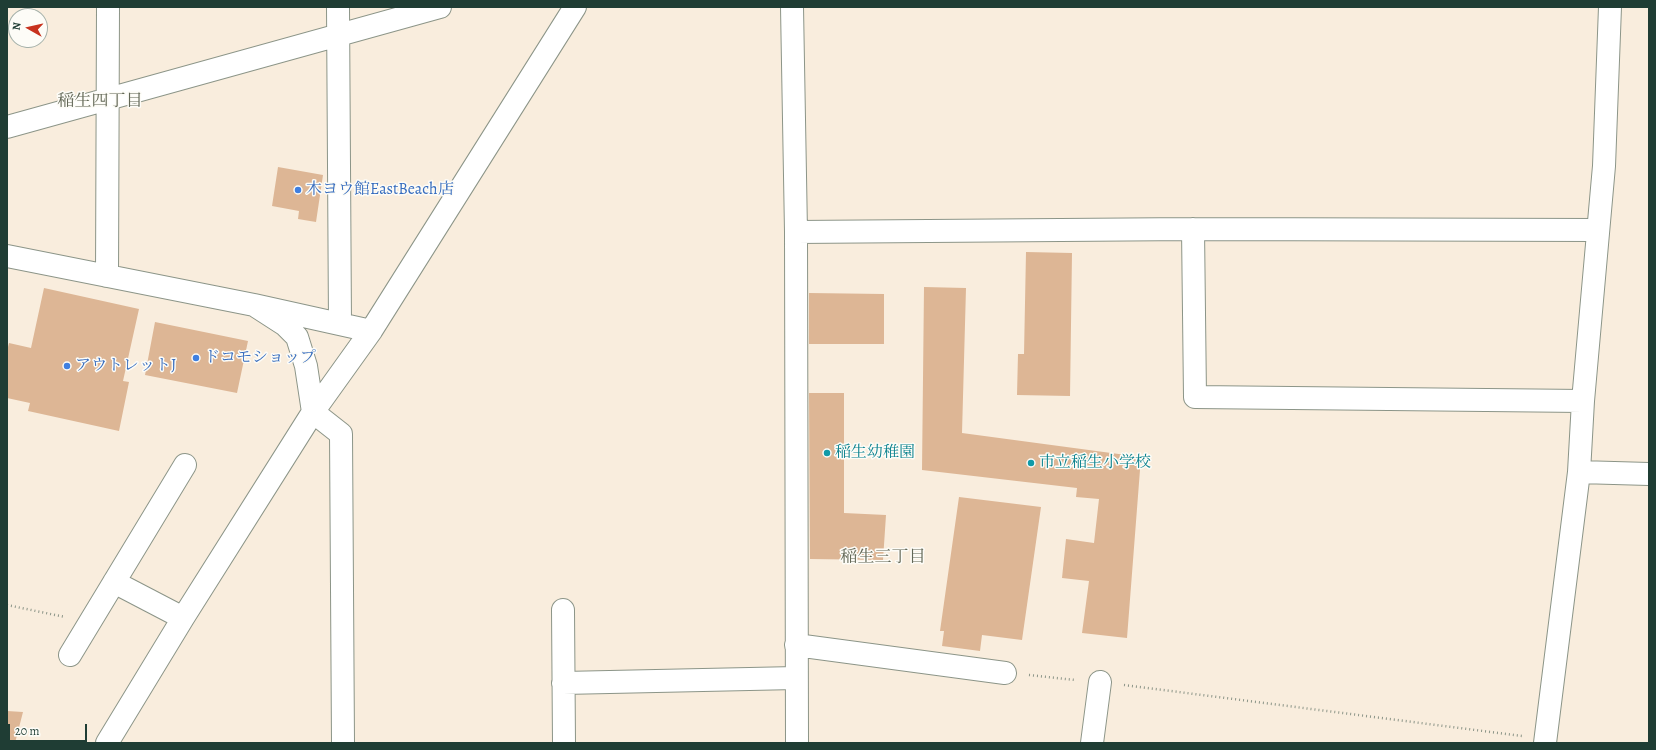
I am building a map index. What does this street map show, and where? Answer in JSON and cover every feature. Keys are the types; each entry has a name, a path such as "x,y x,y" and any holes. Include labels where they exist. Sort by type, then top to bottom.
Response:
{"street":[{"path":"107,276 108,7"},
{"path":"338,7 340,324"},
{"path":"7,126 108,100 440,7"},
{"path":"107,743 183,618 313,412 371,330 575,7"},
{"path":"792,7 796,232 797,743"},
{"path":"1546,741 1579,472 1583,401 1604,166 1610,7"},
{"path":"796,232 1194,229 1598,230"},
{"path":"1194,229 1196,397 1583,401"},
{"path":"7,256 371,330"},
{"path":"254,305 285,325 297,337 306,366 313,412 341,434 343,743"},
{"path":"70,655 184,465"},
{"path":"1579,472 1649,474"},
{"path":"114,582 183,618"},
{"path":"563,610 564,743"},
{"path":"796,645 1005,673"},
{"path":"563,683 796,678"},
{"path":"1092,743 1100,682"}],"path":[{"path":"7,605 67,617"},
{"path":"1005,673 1100,682 1546,741"}],"building":[{"name":"木ヨウ館EastBeach店","path":"278,167 323,175 316,222 298,219 299,211 272,206"},
{"path":"1026,252 1072,253 1070,396 1017,395 1018,354 1024,354"},
{"name":"市立稲生小学校","path":"924,287 966,288 962,433 1141,457 1127,638 1082,633 1089,581 1062,578 1066,539 1094,543 1099,499 1076,497 1077,488 922,470"},
{"name":"アウトレットJ","path":"44,288 139,309 123,381 129,382 119,431 28,411 30,403 7,398 7,351 9,343 31,348"},
{"path":"809,293 884,294 884,344 809,344"},
{"name":"ドコモショップ","path":"155,322 248,341 237,393 145,375"},
{"name":"稲生幼稚園","path":"809,393 844,393 844,513 886,515 883,560 810,559"},
{"path":"959,497 1041,507 1022,640 982,635 980,651 942,646 944,631 940,631"},
{"path":"7,711 23,712 15,743 7,743"}],"place":[{"name":"木ヨウ館EastBeach店","path":"298,190"},
{"name":"ドコモショップ","path":"196,358"},
{"name":"アウトレットJ","path":"67,366"},
{"name":"稲生幼稚園","path":"827,453"},
{"name":"市立稲生小学校","path":"1031,463"}],"district":[{"name":"稲生四丁目","path":"100,102"},
{"name":"稲生三丁目","path":"883,558"}]}
